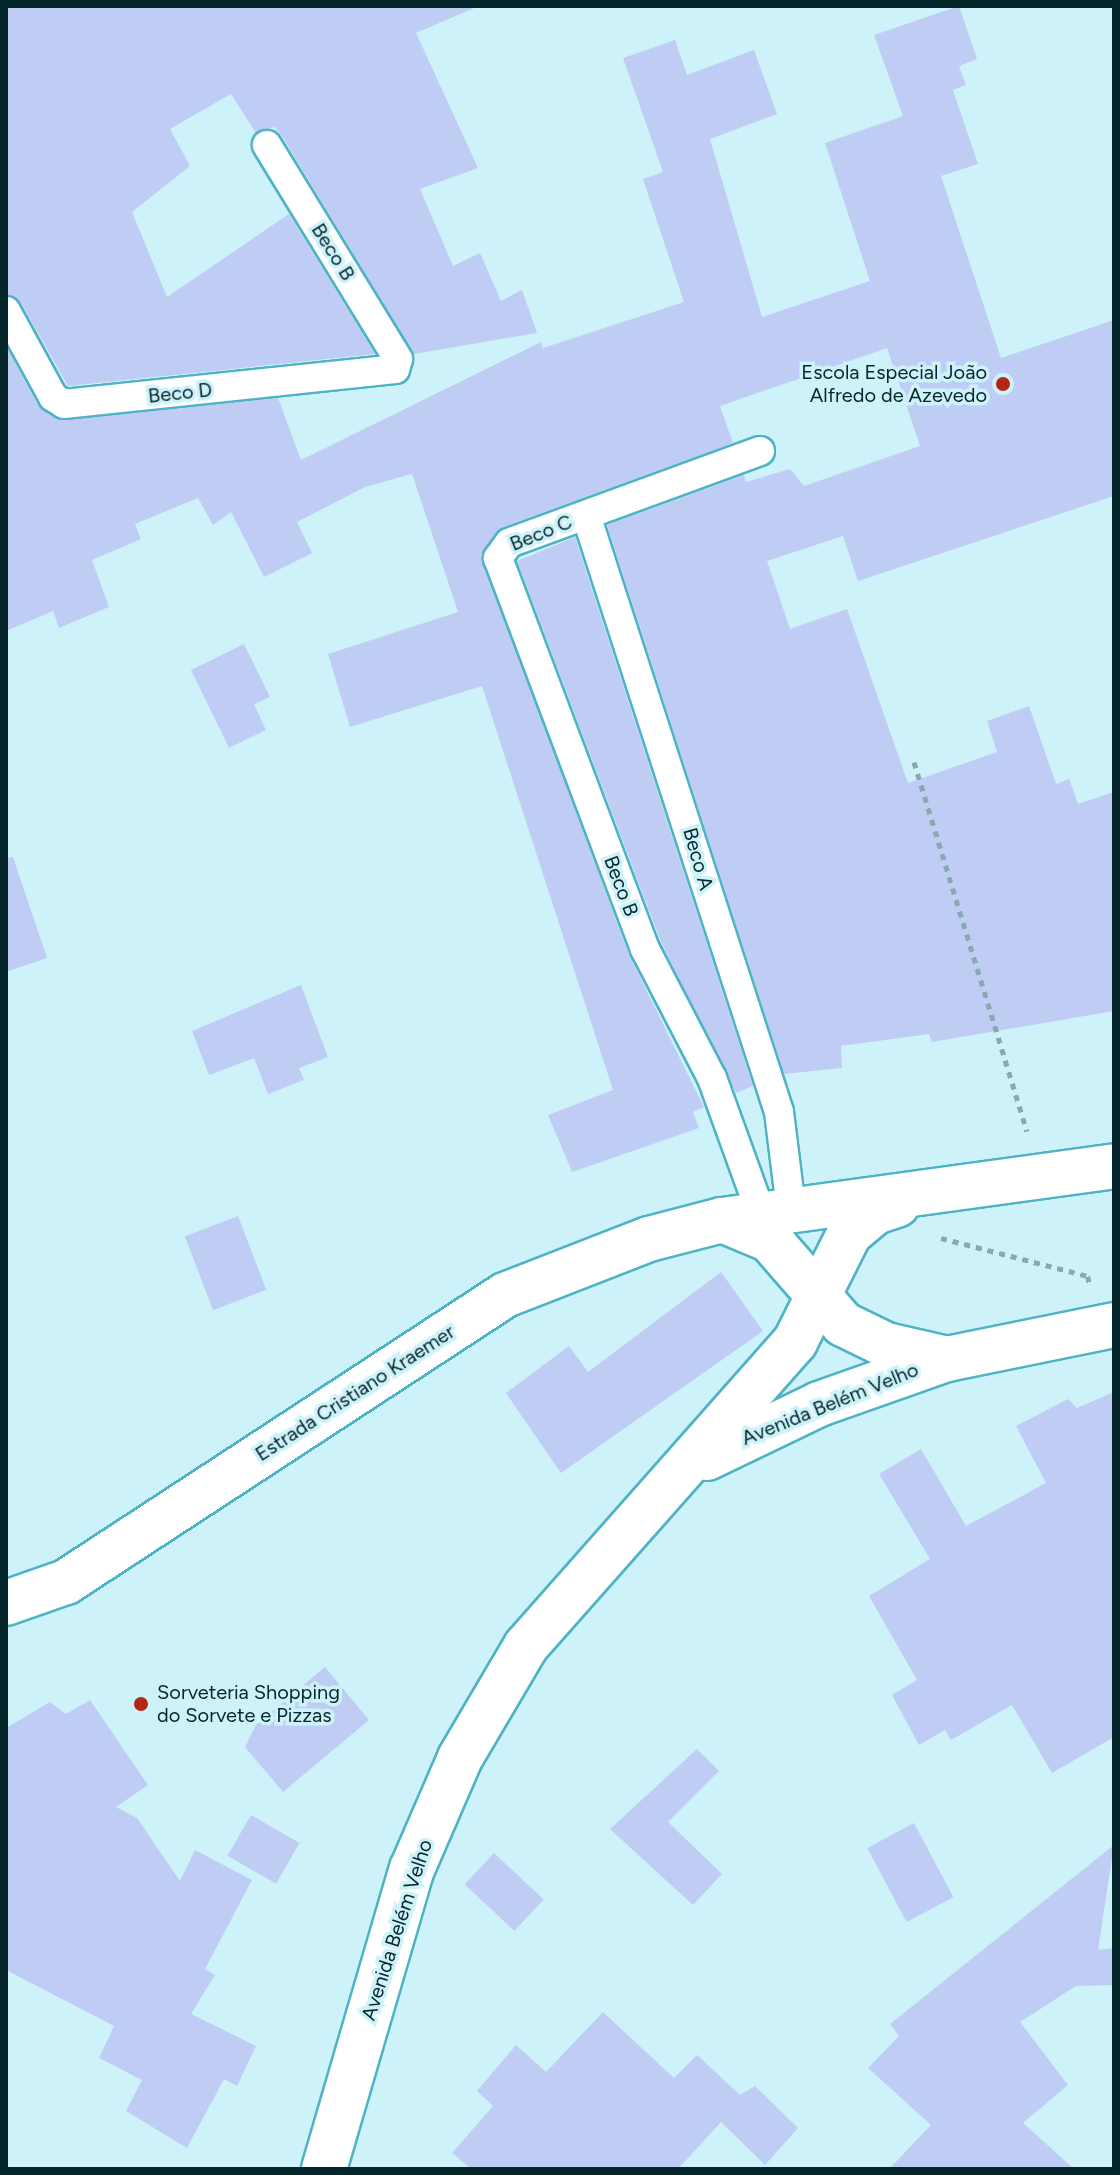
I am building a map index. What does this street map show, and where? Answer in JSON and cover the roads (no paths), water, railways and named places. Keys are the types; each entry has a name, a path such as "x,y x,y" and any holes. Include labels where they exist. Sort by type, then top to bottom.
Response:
{"main road":[{"path":"918,1198 1114,1166"},
{"name":"Estrada Cristiano Kraemer","path":"6,1603 66,1582 505,1295 649,1239 758,1214 918,1198"},
{"name":"Avenida Belém Velho","path":"324,2169 412,1869 460,1758 526,1646 775,1367 820,1298 828,1265 849,1234 875,1212 918,1198"},
{"path":"758,1214 770,1240 843,1324 886,1345 947,1359"},
{"name":"Avenida Belém Velho","path":"674,1477 751,1433 947,1359 1108,1324"}],"lane":[{"name":"Beco B","path":"267,145 398,359"},
{"name":"Beco D","path":"6,311 64,404 387,372 398,359"},
{"path":"586,515 760,451"},
{"name":"Beco C","path":"499,553 586,515"},
{"name":"Beco A","path":"586,515 779,1112 758,1214"},
{"name":"Beco B","path":"499,553 645,949 712,1078 758,1214"}],"place":[{"name":"Escola Especial João Alfredo de Azevedo","path":"1003,384"},
{"name":"Sorveteria Shopping do Sorvete e Pizzas","path":"141,1704"}]}
